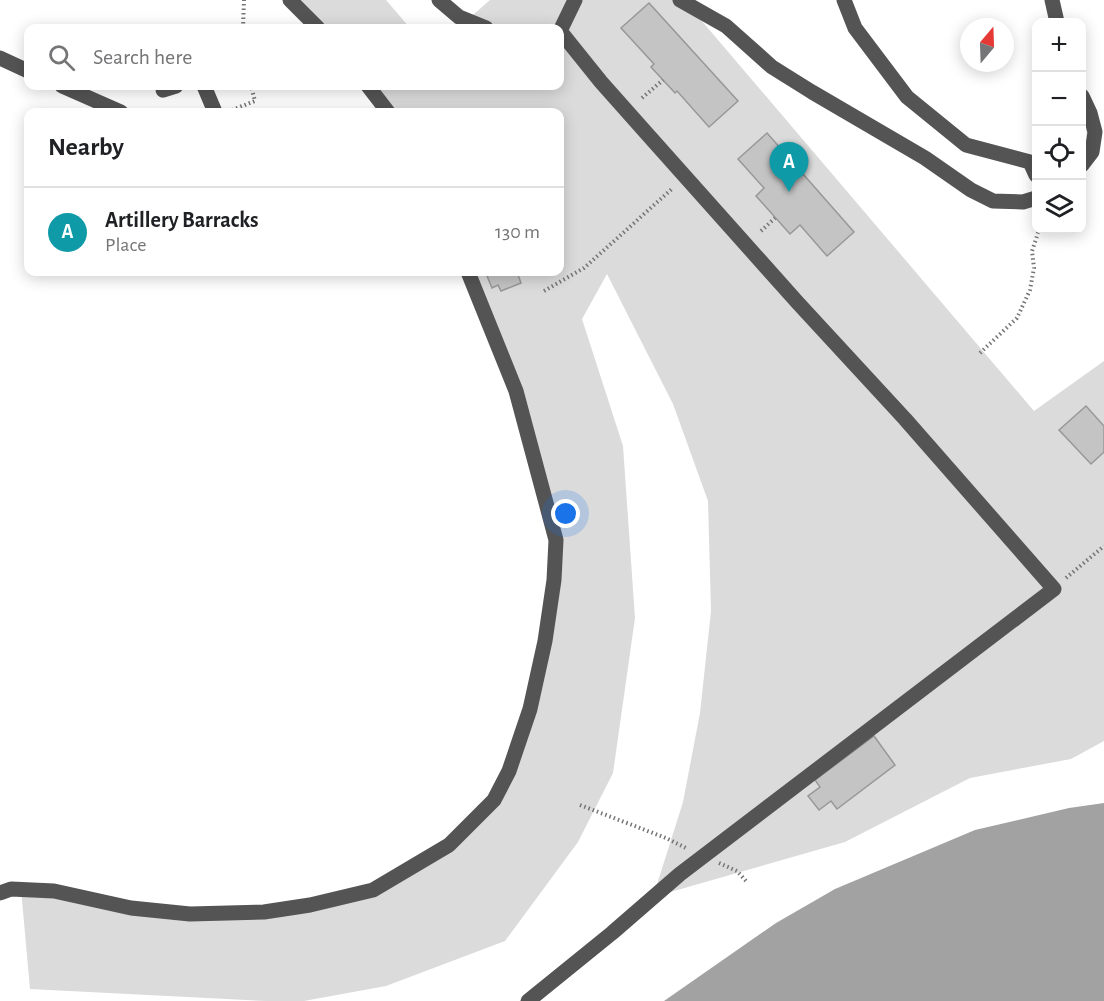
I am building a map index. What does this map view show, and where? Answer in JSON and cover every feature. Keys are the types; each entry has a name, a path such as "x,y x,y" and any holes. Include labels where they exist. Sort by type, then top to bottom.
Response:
{"street":[{"path":"290,0 314,24"},
{"path":"439,0 459,17 476,24"},
{"path":"563,24 575,0"},
{"path":"680,0 726,26 772,67 925,158 971,190 993,201 1023,202 1032,199"},
{"path":"844,0 855,28 908,97 966,145 1030,162 1032,166"},
{"path":"1052,0 1056,18"},
{"path":"528,1001 680,874 1054,589 905,419 790,295 649,136 564,36"},
{"path":"0,58 24,68"},
{"path":"71,90 112,108"},
{"path":"206,90 212,108"},
{"path":"371,90 385,108"},
{"path":"1086,104 1095,132 1092,152 1086,160"},
{"path":"0,893 11,889 54,891 132,908 190,914 264,912 310,905 373,890 449,845 494,800 509,771 530,709 545,641 554,580 556,540 516,391 470,276"}],"path":[{"path":"243,24 244,0"},
{"path":"642,98 663,80"},
{"path":"236,108 255,101 252,90"},
{"path":"544,291 584,268 677,184"},
{"path":"761,231 775,218"},
{"path":"629,228 632,232"},
{"path":"980,353 1017,318 1030,290 1034,268 1032,251 1038,234"},
{"path":"1054,589 1104,546"},
{"path":"580,805 666,838"},
{"path":"737,871 746,882"}],"shaded area":[{"path":"290,0 386,0 407,24 314,24"},
{"path":"490,0 684,0 1034,411 1104,361 1104,741 1071,759 970,778 845,842 653,897 683,802 700,713 711,611 708,501 673,404 607,274 582,319 623,446 635,618 613,773 578,842 505,941 386,986 304,1001 30,989 21,889 239,913 347,896 396,877 477,817 509,771 529,714 556,540 470,276 564,276 564,108 385,108 371,90 564,90 564,24 463,24"},
{"path":"1104,803 1104,1001 664,1001 776,923 835,889 975,830 1069,808"}],"building":[{"path":"649,3 738,101 709,127 677,91 675,93 651,67 654,64 621,28"},
{"path":"767,133 854,232 827,256 800,225 790,234 756,196 764,188 738,159"},
{"path":"487,276 518,276 521,283 501,291 498,285 492,288"},
{"path":"1086,406 1104,426 1104,452 1091,464 1059,430"},
{"path":"874,736 895,765 837,809 831,801 819,810 808,796 820,787 815,780"}],"place":[{"name":"Artillery Barracks","path":"789,192"}]}
